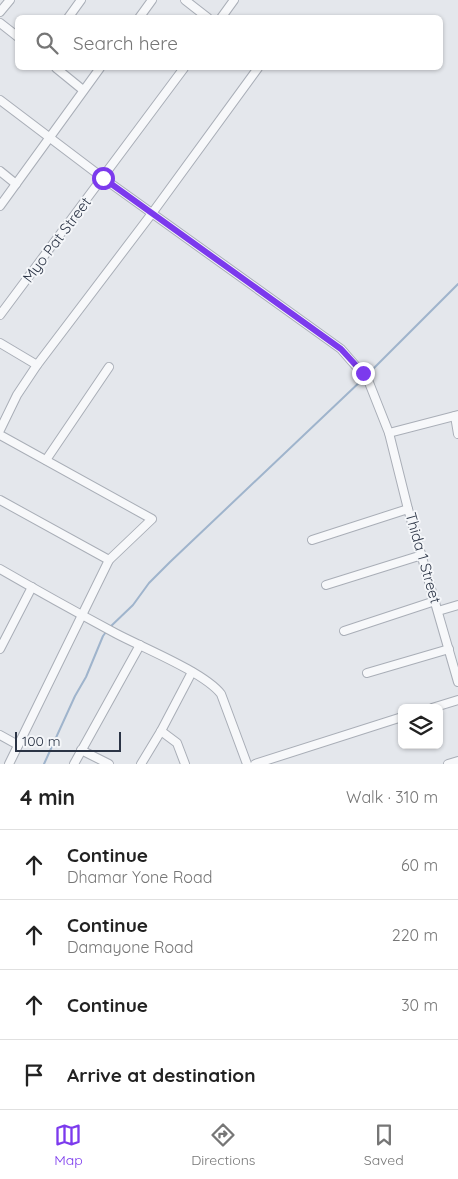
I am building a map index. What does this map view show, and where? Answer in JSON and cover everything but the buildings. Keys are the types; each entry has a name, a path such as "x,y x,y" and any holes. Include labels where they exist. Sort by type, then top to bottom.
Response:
{"street":[{"path":"0,12 10,0"},
{"path":"70,15 81,0"},
{"path":"141,15 152,0"},
{"path":"185,0 204,15"},
{"path":"223,15 234,0"},
{"path":"0,23 15,34"},
{"path":"58,70 83,90"},
{"path":"0,206 98,70"},
{"name":"Myo Pat Street","path":"0,315 183,70"},
{"path":"0,430 17,395 37,365 153,212 257,70"},
{"path":"0,100 103,178 153,212"},
{"path":"0,170 16,184"},
{"name":"Thida 1 Street","path":"153,212 341,349 365,376 389,434 408,509 458,682"},
{"path":"0,343 37,365"},
{"path":"46,460 108,367"},
{"path":"389,434 457,416 458,434"},
{"path":"0,435 152,519 109,560 9,764"},
{"path":"0,500 109,560"},
{"path":"312,540 408,509"},
{"path":"326,585 422,555"},
{"path":"0,569 82,616 192,672 216,687 221,694 247,764"},
{"path":"0,649 2,640 32,587"},
{"path":"344,631 435,601"},
{"path":"438,611 458,605"},
{"path":"74,764 80,750 140,645"},
{"path":"366,674 449,649"},
{"path":"141,764 192,672"},
{"path":"443,705 458,700"},
{"path":"254,764 398,719"},
{"path":"161,731 177,743 185,764"},
{"path":"0,735 18,745"},
{"path":"80,750 109,764"},
{"path":"448,764 458,761"}],"waterway":[{"path":"368,374 458,284"},
{"path":"109,628 133,605 149,583 170,562 364,378"},
{"path":"44,764 106,632"}],"route":[{"path":"103,178 153,212 341,349 363,373"}]}
